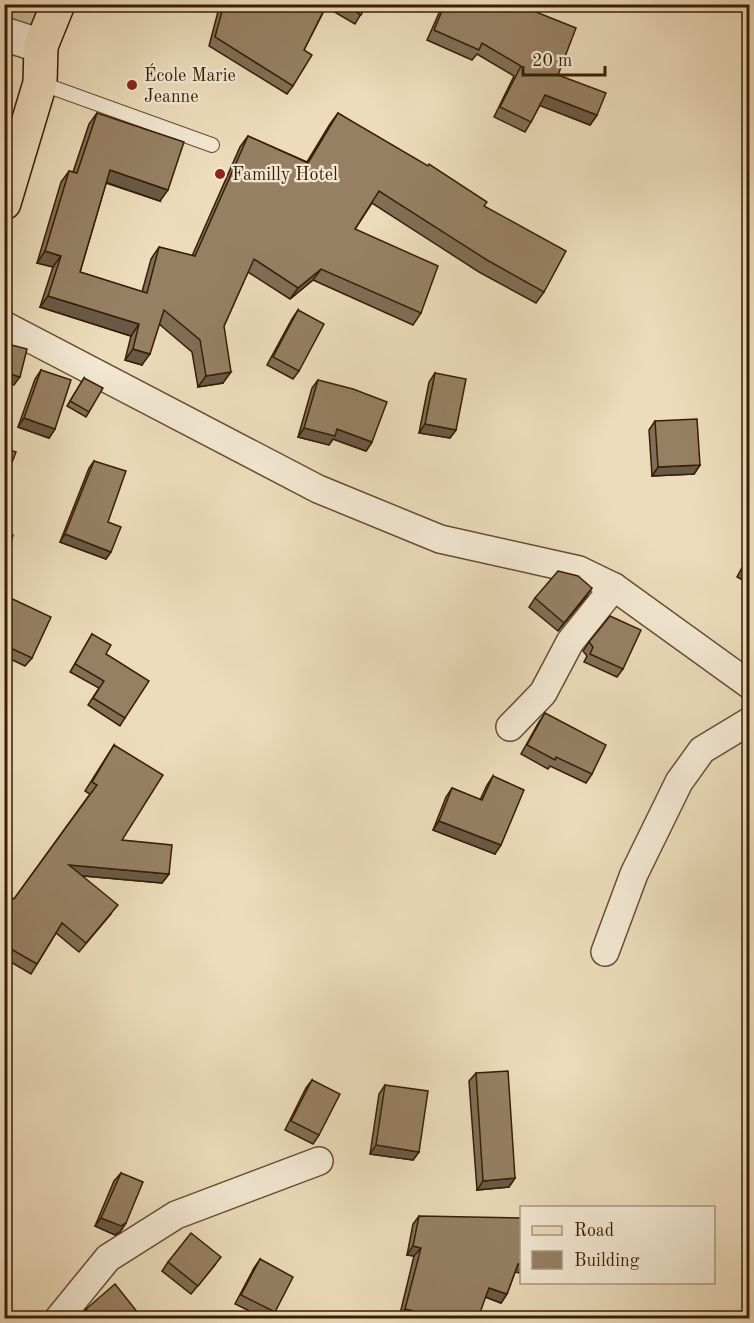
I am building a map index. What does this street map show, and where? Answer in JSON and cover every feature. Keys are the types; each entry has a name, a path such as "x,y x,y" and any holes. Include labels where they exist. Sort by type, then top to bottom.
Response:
{"main road":[{"path":"4,202 40,82 41,46 58,4"}],"street":[{"path":"4,34 41,46"},
{"path":"4,325 318,489 440,539 579,570 614,587 750,685"},
{"path":"510,727 543,693 570,642 614,587"},
{"path":"604,952 634,874 679,782 702,750 750,721"},
{"path":"59,1318 108,1258 176,1215 318,1161"}],"lane":[{"path":"40,82 212,145"}],"shaded area":[{"path":"5,5 45,5 38,27 5,20"}],"building":[{"path":"224,4 327,4 304,50 312,55 293,86 215,37"},
{"path":"342,4 367,4 361,15"},
{"path":"445,4 516,4 576,28 558,75 606,93 597,115 545,95 531,122 500,107 521,66 482,43 479,50 434,30"},
{"path":"97,113 184,142 168,190 110,170 80,272 147,293 159,247 195,256 248,136 308,163 338,113 428,166 429,164 487,202 484,206 566,251 544,292 487,260 379,191 355,229 438,266 421,313 321,269 298,288 254,259 224,326 231,372 206,376 200,340 164,310 150,354 133,349 139,324 48,296 61,256 45,251 69,171 77,173"},
{"path":"298,310 324,324 299,371 273,357"},
{"path":"4,343 27,349 20,377 4,372"},
{"path":"41,370 71,380 55,429 24,418"},
{"path":"435,373 466,379 456,430 425,424"},
{"path":"84,378 103,388 89,412 70,401"},
{"path":"318,380 353,389 387,402 372,442 337,429 335,436 304,428"},
{"path":"697,419 700,465 658,467 655,421"},
{"path":"4,448 16,452 4,483"},
{"path":"94,461 126,471 108,522 121,527 111,552 65,534"},
{"path":"4,533 13,535 4,569"},
{"path":"750,556 750,572 743,568"},
{"path":"558,571 578,576 592,588 564,623 535,598"},
{"path":"4,595 51,617 32,658 4,645"},
{"path":"610,616 641,630 623,669 590,654 593,647 589,642"},
{"path":"92,634 111,645 106,654 149,681 125,718 93,698 104,681 75,664"},
{"path":"545,713 606,745 592,774 556,757 555,760 527,745"},
{"path":"114,745 163,775 122,840 172,845 169,874 69,865 118,905 86,943 62,923 37,964 4,945 4,892 14,899 97,785 92,782"},
{"path":"493,776 524,790 501,845 439,821 452,788 482,800"},
{"path":"508,1071 515,1178 483,1181 476,1073"},
{"path":"312,1080 340,1094 319,1135 291,1121"},
{"path":"385,1085 428,1091 419,1152 376,1145"},
{"path":"121,1173 143,1182 126,1223 121,1226 101,1218"},
{"path":"419,1216 520,1218 520,1264 518,1264 507,1294 489,1288 478,1318 456,1318 440,1313 439,1317 405,1309 421,1248 413,1246"},
{"path":"191,1233 221,1257 198,1286 168,1262"},
{"path":"260,1259 293,1277 275,1312 241,1295"},
{"path":"115,1284 142,1318 94,1318 86,1309"}],"place":[{"name":"École Marie Jeanne","path":"132,85"},
{"name":"Familly Hotel","path":"220,174"}]}
